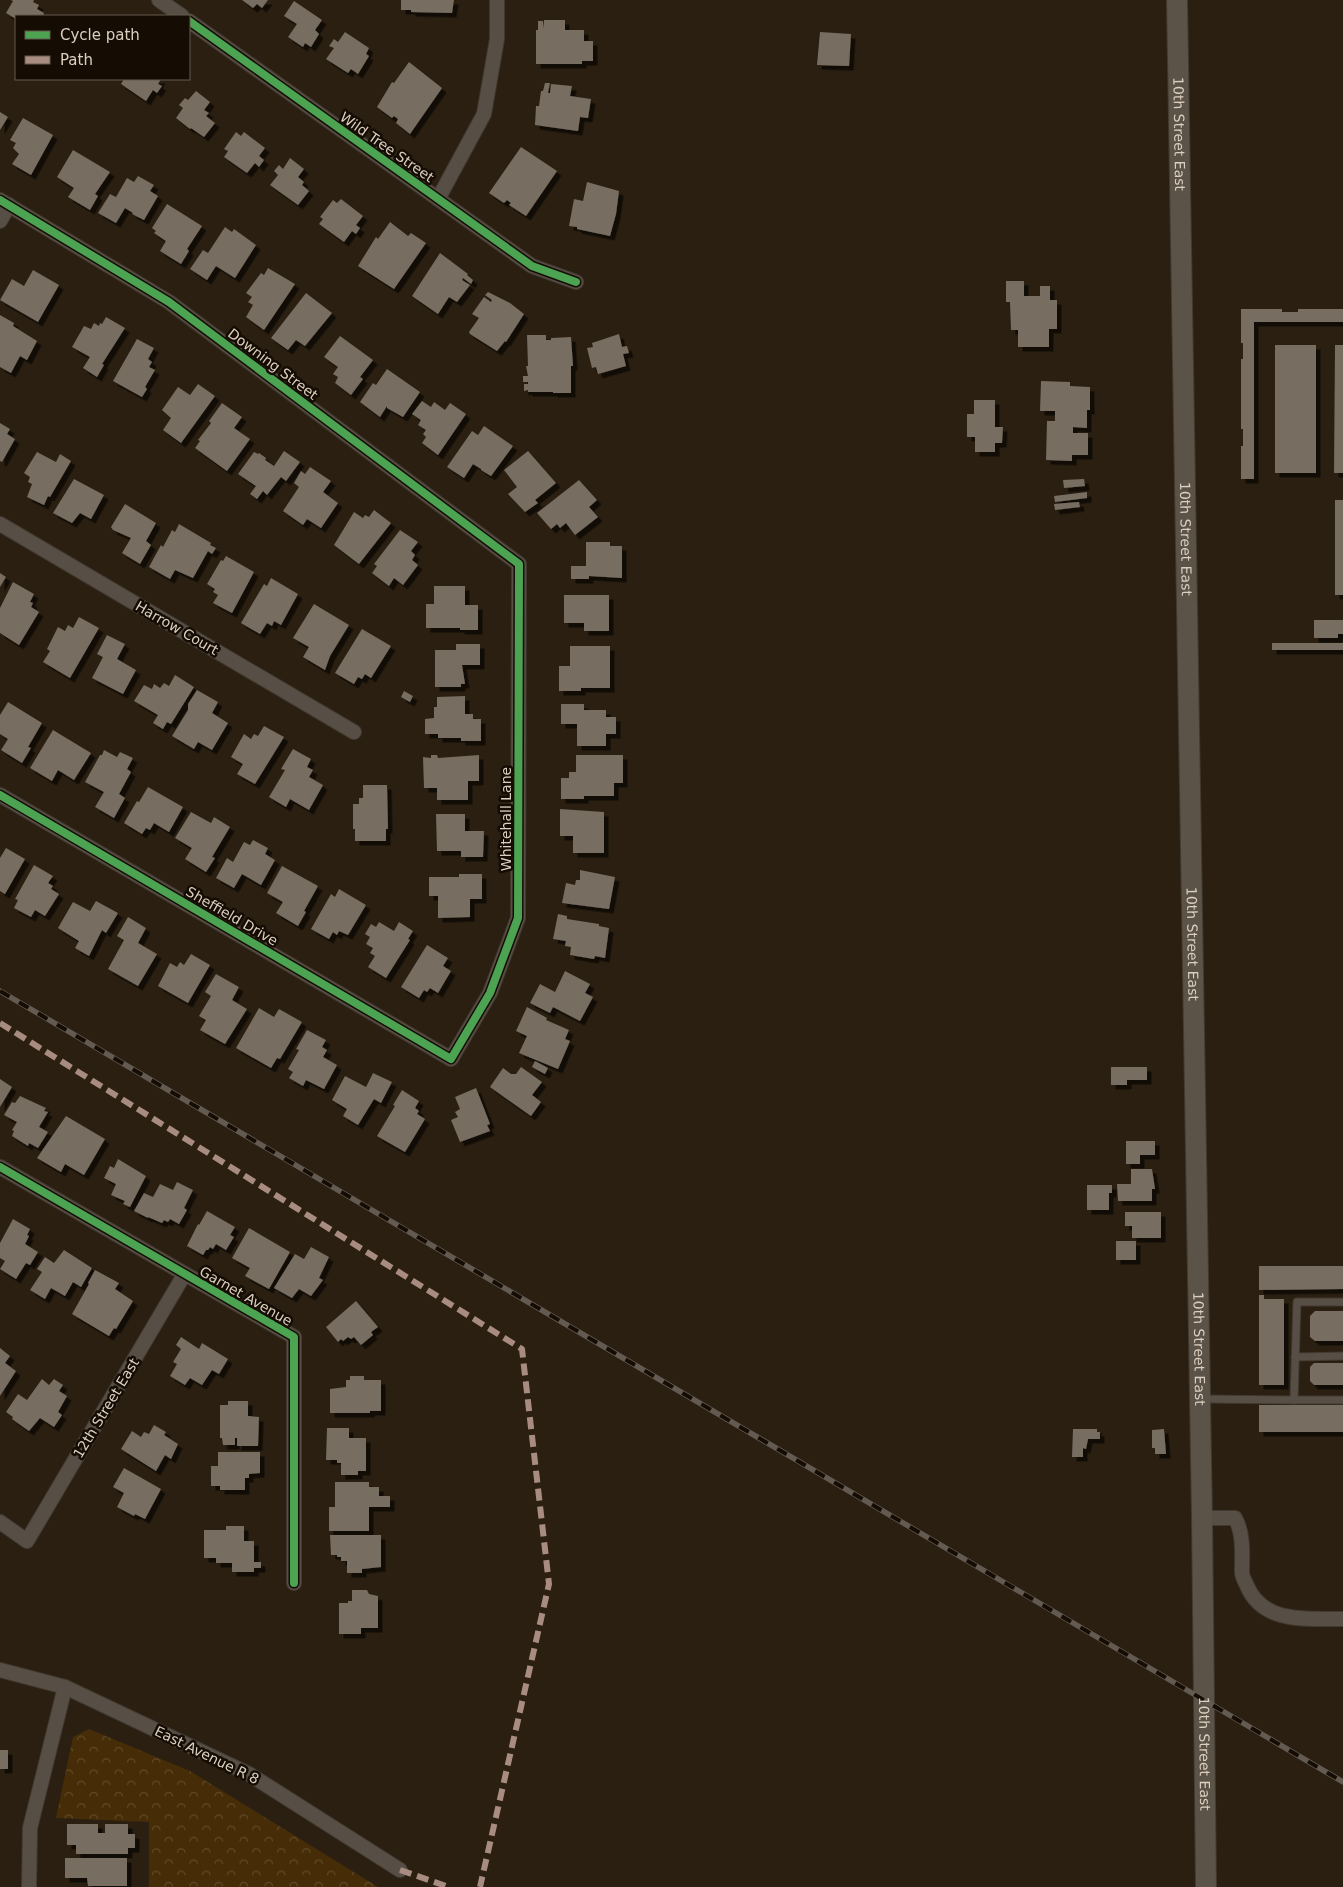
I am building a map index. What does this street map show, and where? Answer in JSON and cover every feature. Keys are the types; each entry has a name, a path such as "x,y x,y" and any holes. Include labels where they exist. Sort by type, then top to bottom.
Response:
{"main road":[{"name":"10th Street East","path":"1177,0 1202,1518 1206,1887"}],"street":[{"path":"159,0 181,15"},
{"path":"438,199 484,114 497,39 497,0"},
{"name":"Wild Tree Street","path":"190,22 532,266 576,282"},
{"path":"0,221 5,203"},
{"name":"Downing Street","path":"5,203 169,302 519,564"},
{"name":"Harrow Court","path":"0,524 354,732"},
{"name":"Whitehall Lane","path":"451,1059 490,993 518,918 519,564"},
{"name":"Sheffield Drive","path":"0,795 451,1059"},
{"name":"Garnet Avenue","path":"0,1167 294,1337 294,1583"},
{"name":"12th Street East","path":"0,1522 27,1541 184,1275"},
{"path":"1202,1518 1235,1518 1241,1528 1242,1576 1251,1596 1267,1610 1285,1617 1343,1619"},
{"name":"East Avenue R 8","path":"0,1670 65,1687 249,1774 400,1870"},
{"path":"29,1887 30,1828 65,1687"}],"lane":[{"path":"1294,1400 1297,1302 1343,1302"},
{"path":"1296,1357 1343,1356"},
{"path":"1200,1399 1343,1400"}],"green space":[{"path":"89,1729 190,1771 378,1887 149,1887 149,1822 56,1818 73,1737"}],"building":[{"path":"11,0 34,0 33,2 39,5 37,9 44,13 43,15 15,15 15,18 6,13 13,1"},
{"path":"242,0 268,0 262,8 257,4 253,8"},
{"path":"401,0 454,0 452,13 401,10"},
{"path":"294,1 322,20 315,30 319,34 311,47 305,43 303,47 288,37 297,24 284,16"},
{"path":"544,20 565,20 565,30 584,30 584,41 593,41 593,61 582,61 582,64 536,64 536,30 538,30 538,21 543,21 544,29"},
{"path":"345,32 369,48 366,54 369,56 358,74 351,69 348,73 326,59 334,48 329,46 334,39 338,42"},
{"path":"820,32 851,34 849,66 817,65"},
{"path":"409,62 442,88 410,134 396,123 398,119 394,116 392,118 377,107 392,82 394,83"},
{"path":"123,80 160,80 158,84 162,86 157,93 153,90 146,101 121,84"},
{"path":"545,83 550,83 548,93 550,93 551,84 572,86 570,96 591,99 588,118 580,117 578,131 535,125 536,106 539,106 541,91 543,91"},
{"path":"196,91 210,102 204,110 209,113 206,116 215,123 204,137 176,118 183,108 179,105 185,98 188,100"},
{"path":"0,112 8,117 0,130"},
{"path":"23,118 53,135 31,175 12,164 19,154 13,148 16,143 10,140"},
{"path":"236,132 241,136 244,132 265,148 259,156 264,160 259,167 255,163 247,173 224,157 228,151 224,149"},
{"path":"521,147 557,171 526,216 509,205 511,203 507,200 504,203 489,193"},
{"path":"73,150 110,172 95,194 98,196 90,210 68,197 74,188 57,177"},
{"path":"290,158 304,169 298,177 304,182 302,185 309,191 298,205 270,185 278,175 274,171 279,165 283,169"},
{"path":"138,176 154,185 150,191 158,196 144,220 125,208 116,223 98,213 110,194 116,197 127,178 134,182"},
{"path":"587,182 619,191 616,214 610,236 569,226 574,199 583,201"},
{"path":"341,199 363,216 356,225 360,228 356,234 352,231 344,242 319,224 323,219 320,217 333,200 337,203"},
{"path":"167,204 202,226 187,249 189,251 181,264 160,251 166,241 154,233 156,231 152,228"},
{"path":"390,222 408,236 411,233 426,243 394,289 358,266 376,237 378,239"},
{"path":"225,227 232,232 234,229 256,245 235,278 216,266 207,280 190,269 203,250 208,253"},
{"path":"440,253 473,280 471,284 463,278 462,280 470,285 457,302 449,297 438,314 412,296"},
{"path":"268,268 295,284 264,330 246,317 253,305 248,302 252,297 246,293 261,273 264,275"},
{"path":"33,270 59,285 38,322 0,300 12,279 24,286"},
{"path":"1006,281 1024,281 1024,296 1040,296 1040,286 1050,286 1050,300 1057,300 1057,329 1049,329 1049,347 1018,347 1018,330 1011,330 1010,302 1006,302"},
{"path":"488,292 510,303 524,314 506,342 497,351 469,332 479,318 472,314 484,297 491,302 492,300 485,295"},
{"path":"306,293 332,313 305,346 296,340 288,350 271,338"},
{"path":"1241,309 1282,309 1282,312 1298,312 1298,309 1343,309 1343,322 1254,322 1254,479 1241,479 1243,429 1241,429 1241,359 1243,359 1243,343 1241,343"},
{"path":"0,315 14,323 13,326 37,341 27,360 20,356 11,373 0,367"},
{"path":"106,317 125,328 102,364 104,365 97,377 83,368 90,357 72,347 84,326 91,329 94,323 99,326"},
{"path":"619,334 622,347 627,346 629,353 623,354 626,366 598,374 596,367 592,368 587,348 593,347 592,343"},
{"path":"527,335 546,335 546,340 571,337 573,366 571,366 571,393 524,391 524,384 528,384 528,382 523,382 523,376 528,376 526,366 528,366"},
{"path":"340,336 373,360 360,377 363,379 351,395 335,383 338,377 333,374 338,367 324,357"},
{"path":"137,339 154,348 148,359 152,362 149,367 155,370 145,387 147,389 142,397 113,381"},
{"path":"1275,345 1316,345 1316,473 1275,473"},
{"path":"1335,345 1343,345 1343,473 1334,473"},
{"path":"387,369 420,392 403,417 387,408 387,406 380,417 360,402 373,383 376,385"},
{"path":"1041,381 1070,382 1070,386 1090,387 1090,410 1087,410 1087,428 1073,427 1073,433 1088,433 1088,455 1072,455 1072,461 1046,460 1047,421 1055,421 1055,411 1040,411"},
{"path":"198,384 215,396 181,443 163,430 171,418 162,410 178,387 190,395"},
{"path":"974,400 995,400 995,427 1003,427 1002,443 995,443 995,452 975,452 975,437 967,437 967,414 974,414"},
{"path":"422,401 431,407 434,402 445,410 450,403 466,414 438,455 422,443 426,437 423,434 426,430 418,425 421,420 412,414"},
{"path":"222,403 242,417 234,428 250,439 227,471 195,448 200,441 198,440 211,423 209,421"},
{"path":"0,423 10,429 7,434 15,439 2,462 0,461"},
{"path":"484,426 513,446 491,476 473,464 464,478 447,467 472,431 478,435"},
{"path":"284,451 300,462 286,481 281,477 267,495 263,491 257,499 250,494 256,486 238,474 254,452 259,453 274,466"},
{"path":"528,451 556,483 535,500 538,503 525,512 508,494 517,487 504,470"},
{"path":"37,452 56,462 60,454 71,461 44,505 27,497 32,484 28,482 30,477 24,473"},
{"path":"310,467 331,481 323,492 338,503 321,528 307,519 303,525 283,511 299,487 294,483 301,471 305,474"},
{"path":"74,479 104,495 91,519 80,513 72,523 53,513"},
{"path":"1084,479 1085,486 1064,488 1063,480"},
{"path":"579,480 597,500 589,507 598,517 575,535 566,523 560,528 557,524 551,529 537,513"},
{"path":"1087,492 1087,498 1055,502 1054,496"},
{"path":"1335,500 1343,500 1343,595 1335,595"},
{"path":"1079,502 1080,507 1055,510 1054,504"},
{"path":"125,504 156,523 146,541 151,545 140,564 122,553 131,538 113,530 111,527"},
{"path":"374,510 391,523 359,564 334,545 354,512 363,518 365,515 369,517"},
{"path":"179,524 216,548 212,554 208,551 193,578 175,570 170,579 149,567 161,545 163,547 172,530 175,532"},
{"path":"400,530 418,542 411,551 415,555 412,560 418,565 403,585 394,578 389,586 372,573 377,566 374,564"},
{"path":"586,542 610,542 610,546 622,546 622,578 589,576 589,579 571,579 571,566 586,566"},
{"path":"226,556 254,572 232,613 213,603 218,595 213,592 215,589 207,584 221,560 223,561"},
{"path":"0,573 6,577 0,587"},
{"path":"271,578 298,594 281,625 274,621 272,626 267,623 260,634 241,623 264,584 267,586"},
{"path":"13,582 34,594 30,602 33,603 31,607 39,612 19,645 0,633 0,608"},
{"path":"434,586 465,586 465,605 478,605 478,630 426,628 426,604 434,604"},
{"path":"564,595 609,595 609,631 584,631 584,623 564,623"},
{"path":"314,604 349,625 330,656 325,670 303,657 309,647 293,638"},
{"path":"79,617 99,628 70,678 43,662 50,651 47,649 58,627 65,631 68,625 73,628"},
{"path":"1314,620 1343,620 1343,634 1338,634 1338,638 1314,638"},
{"path":"362,629 391,646 371,678 365,674 362,679 358,677 354,684 335,673"},
{"path":"107,635 125,644 117,659 136,670 123,694 92,678 103,657 97,654"},
{"path":"1272,643 1343,643 1343,650 1272,650"},
{"path":"456,644 480,644 480,665 462,665 465,684 461,684 461,687 435,687 435,650 456,650"},
{"path":"570,646 610,646 610,688 581,688 581,691 559,691 559,666 570,666"},
{"path":"175,675 194,687 171,724 167,722 163,729 153,723 158,715 134,701 144,685 152,689 154,684 160,688 164,683 169,686"},
{"path":"197,690 218,702 212,713 228,723 212,750 198,742 194,749 172,736 188,710 188,704"},
{"path":"404,691 413,696 410,702 401,697"},
{"path":"465,696 465,714 473,714 473,719 481,719 481,741 461,741 461,738 438,738 438,734 425,734 425,719 434,718 434,707 437,707 437,697"},
{"path":"8,702 42,723 28,747 31,748 22,763 1,750 8,739 0,734 0,715"},
{"path":"561,704 584,704 584,710 606,710 606,717 616,717 616,734 606,734 606,746 577,746 577,724 561,724"},
{"path":"264,726 284,737 255,784 237,774 243,764 231,757 244,734 251,739 254,734 258,736"},
{"path":"53,730 91,753 74,780 58,770 52,781 30,768"},
{"path":"293,749 311,759 307,767 313,770 309,777 323,785 309,810 290,799 286,807 269,797 285,770 281,769"},
{"path":"104,750 117,757 120,752 133,758 127,769 131,772 119,794 125,798 114,818 95,807 104,792 85,782"},
{"path":"431,755 437,755 438,758 479,755 479,781 468,781 468,800 437,800 437,788 424,788 423,757 431,758"},
{"path":"576,755 623,755 623,783 614,783 614,796 584,796 584,799 561,799 561,778 569,778 569,772 576,772"},
{"path":"363,785 387,785 388,829 386,829 386,841 355,841 353,804 359,804 359,798 363,798"},
{"path":"148,787 183,807 169,832 154,823 150,830 146,828 142,834 124,823"},
{"path":"560,809 604,812 604,853 573,853 573,836 560,836"},
{"path":"191,812 211,823 214,817 230,827 212,857 215,858 206,872 185,859 192,848 175,838"},
{"path":"436,814 465,814 465,831 484,831 483,857 461,857 461,851 437,851"},
{"path":"253,840 268,848 265,854 275,860 261,885 242,874 234,888 216,878 227,858 233,862 244,842 250,845"},
{"path":"6,848 25,859 5,894 0,891 0,858"},
{"path":"34,865 53,876 48,883 53,886 51,889 59,894 45,916 35,910 31,917 14,908 18,900 15,899"},
{"path":"282,866 318,886 298,926 276,913 283,902 267,893"},
{"path":"580,870 615,877 609,909 562,903 566,883 575,885 576,880 580,880"},
{"path":"459,874 482,874 482,899 470,899 470,917 438,918 438,896 429,896 429,877 459,877"},
{"path":"339,889 366,905 348,935 339,931 337,935 333,932 329,939 311,929 331,894 335,897"},
{"path":"96,901 118,913 106,933 102,930 89,956 75,948 79,941 58,928 73,902 90,911"},
{"path":"558,914 567,916 567,919 599,924 599,926 609,928 605,958 595,956 594,959 570,955 571,947 565,946 566,941 553,939"},
{"path":"128,917 146,928 138,943 157,954 138,986 108,969 124,940 117,936"},
{"path":"379,922 394,931 399,922 413,931 408,939 410,940 386,978 368,967 375,956 370,953 373,948 366,944 370,937 365,934 371,924 376,927"},
{"path":"427,945 448,958 443,966 451,971 438,993 430,988 427,992 424,990 419,998 401,987"},
{"path":"191,954 210,965 188,1003 158,986 170,963 177,967 180,962 184,965"},
{"path":"565,971 590,984 585,993 593,997 580,1021 553,1007 550,1013 530,1003 540,984 555,992"},
{"path":"216,974 239,987 232,1000 247,1009 225,1044 200,1030 206,1020 199,1016 211,996 205,992"},
{"path":"527,1007 547,1018 546,1020 569,1030 565,1039 570,1041 558,1069 519,1053 527,1036 516,1031"},
{"path":"259,1008 274,1017 279,1009 302,1022 280,1059 277,1058 271,1068 236,1048"},
{"path":"307,1030 326,1040 322,1047 327,1050 323,1057 337,1065 324,1089 306,1080 303,1086 289,1078 293,1072 288,1069 299,1050 296,1049"},
{"path":"535,1061 548,1068 545,1074 532,1067"},
{"path":"521,1067 542,1082 532,1095 541,1102 531,1116 490,1087 503,1068 511,1074 516,1074"},
{"path":"1111,1067 1147,1067 1147,1080 1127,1080 1127,1085 1111,1085"},
{"path":"373,1073 392,1082 381,1103 374,1099 358,1125 343,1116 347,1109 332,1100 345,1076 366,1087"},
{"path":"0,1079 12,1087 0,1107"},
{"path":"476,1088 490,1124 487,1125 490,1131 460,1142 451,1120 458,1117 455,1112 460,1109 455,1097"},
{"path":"402,1090 419,1101 415,1108 419,1111 417,1114 425,1119 405,1152 377,1136"},
{"path":"20,1096 46,1108 44,1111 48,1112 39,1127 48,1132 38,1148 29,1143 28,1146 12,1136 14,1131 12,1130 17,1122 4,1115 12,1102 15,1103"},
{"path":"66,1116 105,1139 84,1175 65,1164 61,1172 37,1158"},
{"path":"1126,1141 1155,1141 1155,1155 1140,1155 1140,1164 1126,1164"},
{"path":"118,1159 146,1176 130,1207 123,1204 125,1201 111,1195 116,1184 104,1178 110,1166 114,1168"},
{"path":"1131,1169 1152,1169 1155,1189 1152,1189 1152,1201 1118,1201 1117,1184 1131,1184"},
{"path":"177,1182 193,1190 184,1208 187,1210 179,1224 170,1219 168,1222 164,1220 162,1223 134,1211 144,1193 153,1197 160,1184 173,1190"},
{"path":"1087,1185 1112,1185 1112,1193 1109,1193 1109,1210 1087,1210"},
{"path":"207,1211 235,1227 230,1235 234,1237 226,1250 216,1244 213,1249 210,1247 206,1250 203,1255 187,1246"},
{"path":"1125,1212 1161,1212 1161,1238 1132,1238 1132,1226 1125,1226"},
{"path":"13,1219 30,1229 25,1244 38,1252 30,1265 26,1263 16,1279 0,1269 5,1261 0,1258 0,1243"},
{"path":"249,1228 290,1252 269,1289 245,1276 250,1268 232,1258"},
{"path":"1116,1241 1136,1241 1136,1260 1116,1260"},
{"path":"311,1247 329,1257 319,1278 323,1280 311,1296 299,1289 292,1298 274,1288 295,1254 304,1259"},
{"path":"64,1250 92,1268 81,1287 73,1282 65,1296 51,1288 45,1299 30,1290 42,1272 37,1269 45,1257 54,1263"},
{"path":"1259,1266 1343,1266 1343,1289 1259,1290"},
{"path":"95,1270 119,1283 115,1289 133,1301 116,1329 114,1328 109,1336 72,1314"},
{"path":"1259,1295 1264,1295 1264,1299 1284,1299 1284,1385 1259,1385"},
{"path":"356,1301 378,1327 371,1332 373,1335 361,1345 354,1337 351,1339 348,1337 343,1341 341,1339 338,1342 326,1327"},
{"path":"1315,1311 1343,1311 1343,1341 1315,1341 1310,1337 1310,1316"},
{"path":"181,1337 199,1349 202,1343 228,1359 219,1374 212,1370 202,1385 190,1378 185,1385 170,1376 177,1364 173,1362 181,1349 176,1345"},
{"path":"0,1348 10,1356 5,1363 16,1371 0,1396"},
{"path":"1314,1363 1343,1363 1343,1385 1314,1385 1310,1381 1310,1367"},
{"path":"350,1376 364,1376 364,1380 381,1380 381,1411 370,1411 370,1413 330,1413 330,1389 346,1387 346,1380 350,1380"},
{"path":"42,1379 49,1385 54,1379 63,1385 59,1391 67,1396 58,1412 62,1415 54,1427 40,1418 29,1431 12,1419 13,1417 6,1412 18,1394 27,1400"},
{"path":"228,1401 248,1401 248,1416 259,1417 258,1446 237,1446 237,1438 235,1438 235,1445 223,1445 222,1438 220,1438 220,1405 228,1405"},
{"path":"1259,1405 1343,1405 1343,1432 1259,1432"},
{"path":"154,1425 166,1432 164,1435 178,1444 171,1459 165,1455 156,1471 121,1449 132,1431 141,1437 144,1432 149,1434"},
{"path":"327,1428 349,1428 349,1438 366,1438 366,1471 358,1471 358,1475 341,1475 341,1463 337,1463 337,1460 326,1460"},
{"path":"1073,1429 1097,1429 1097,1432 1100,1432 1100,1439 1088,1439 1086,1449 1083,1448 1083,1457 1072,1457"},
{"path":"1164,1429 1166,1454 1155,1454 1155,1448 1152,1448 1152,1430"},
{"path":"218,1452 260,1452 260,1473 249,1474 249,1478 245,1478 245,1490 220,1490 220,1486 211,1486 211,1466 218,1466"},
{"path":"124,1468 161,1489 145,1519 135,1514 134,1516 117,1507 124,1493 113,1487"},
{"path":"335,1482 369,1482 369,1487 379,1487 379,1496 390,1496 390,1507 369,1507 369,1531 329,1531 329,1507 335,1507"},
{"path":"226,1526 244,1526 244,1541 254,1541 254,1562 261,1562 261,1568 254,1568 254,1572 232,1572 232,1563 216,1563 216,1558 204,1558 204,1530 226,1530"},
{"path":"330,1535 381,1535 381,1567 362,1569 362,1573 347,1573 347,1561 341,1561 341,1557 337,1557 337,1555 331,1555"},
{"path":"352,1590 367,1590 369,1594 378,1596 378,1628 361,1628 361,1634 339,1634 339,1603 352,1601"},
{"path":"0,1750 8,1750 8,1769 0,1769"},
{"path":"67,1824 98,1824 98,1833 105,1833 105,1824 128,1824 128,1834 135,1834 135,1848 128,1848 128,1854 76,1854 76,1845 67,1845"},
{"path":"65,1858 127,1858 127,1886 88,1886 87,1878 65,1878"}],"railway":[{"path":"0,991 1343,1782"}],"marked path":[{"path":"0,1023 522,1349 549,1584 480,1887"},
{"path":"400,1870 449,1887"}],"cycle path":[{"path":"190,22 532,266 576,282"},
{"path":"0,200 169,302 519,564 518,918 490,993 451,1059 0,795"},
{"path":"0,1167 294,1337 294,1583"}]}
